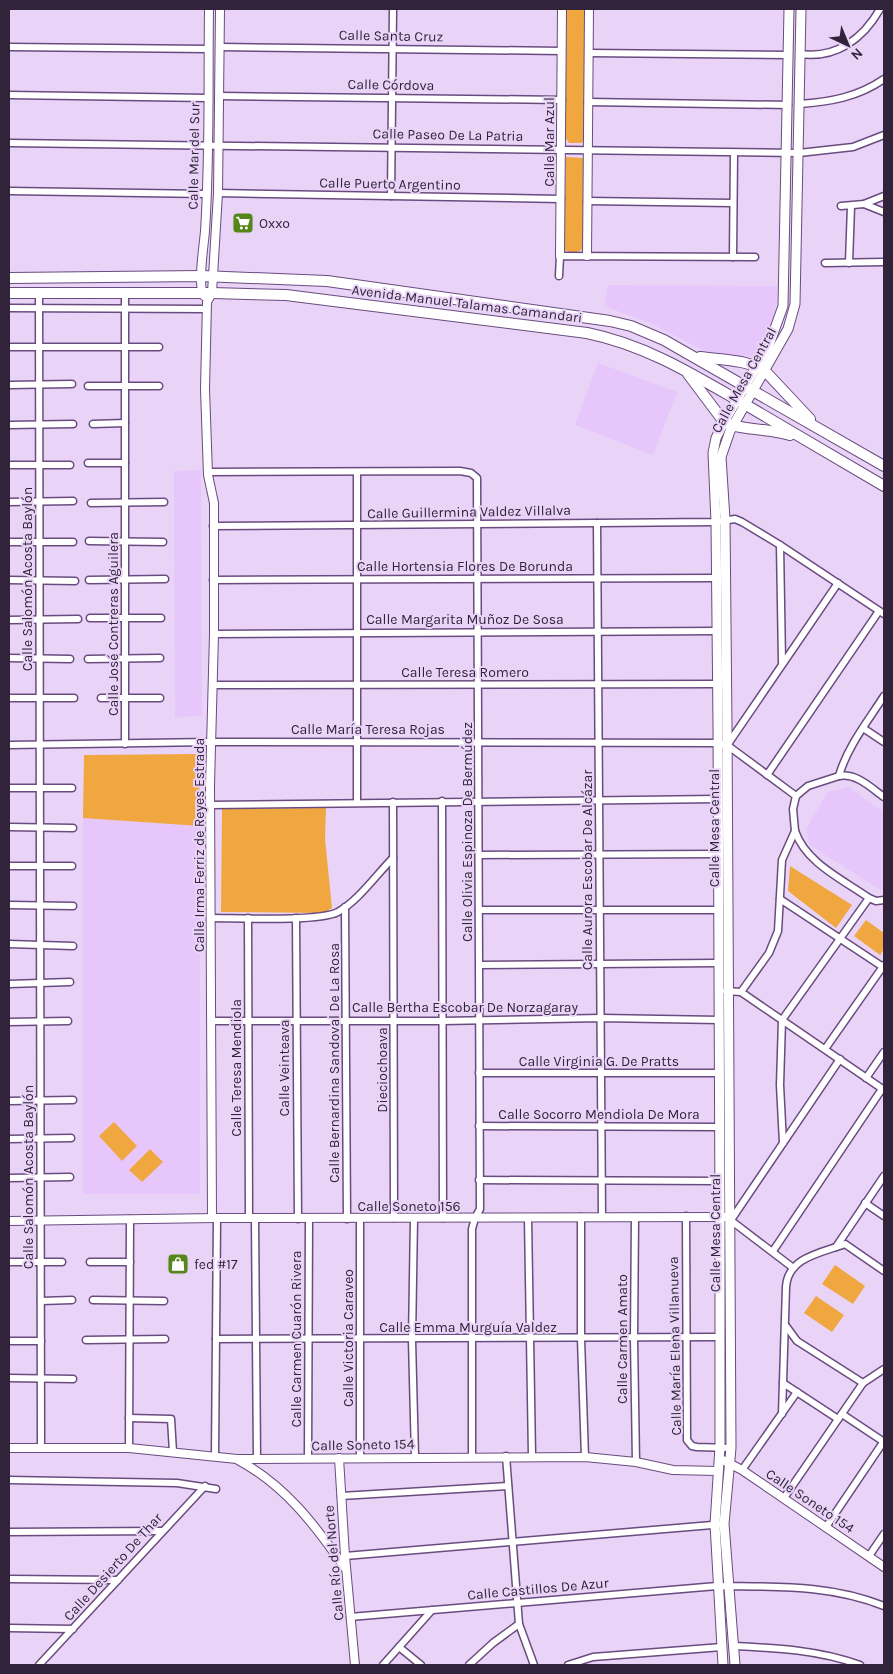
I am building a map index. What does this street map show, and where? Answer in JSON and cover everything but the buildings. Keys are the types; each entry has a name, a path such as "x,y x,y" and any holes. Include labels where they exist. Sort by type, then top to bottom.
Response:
{"main road":[{"name":"Calle Mesa Central","path":"761,369 783,306 789,9"},
{"name":"Calle Mesa Central","path":"736,1665 724,1524 731,1448 723,991 727,745 720,521 721,457 728,424 788,329 794,308 796,289 801,9"},
{"name":"Avenida Manuel Talamas Camandari","path":"9,278 202,276 327,281 584,316 631,326 694,356 884,466"},
{"name":"Avenida Manuel Talamas Camandari","path":"9,293 125,292 207,299 286,295 587,332 634,344 686,370 884,486"},
{"path":"783,306 794,308"},
{"path":"694,356 726,359 761,369 819,428"},
{"path":"686,370 728,424 777,431 810,442"},
{"name":"Calle Mesa Central","path":"720,521 716,578 718,963 723,991 719,1020 719,1127 720,1181 726,1218 719,1338 720,1447 714,1524 724,1665"}],"street":[{"name":"Calle Mar del Sur","path":"208,472 205,389 207,299 202,276 207,194 209,9"},
{"name":"Calle Mar del Sur","path":"207,299 214,277 218,193 220,9"},
{"path":"391,196 390,146 393,9"},
{"name":"Calle Mar Azul","path":"560,276 562,9"},
{"path":"587,256 589,9"},
{"path":"800,54 820,55 846,46 862,33 880,9"},
{"path":"9,47 208,49"},
{"name":"Calle Santa Cruz","path":"220,47 562,51"},
{"path":"589,53 788,55"},
{"path":"799,104 822,103 854,95 884,79"},
{"path":"9,95 208,98"},
{"name":"Calle Córdova","path":"219,96 562,100"},
{"path":"588,102 788,105"},
{"name":"Calle Paseo De La Patria","path":"9,143 390,146 799,153 853,147 884,135"},
{"path":"733,257 732,203 734,153"},
{"path":"9,191 207,194"},
{"name":"Calle Puerto Argentino","path":"218,193 561,199"},
{"path":"841,206 864,204 884,196"},
{"path":"587,202 732,203"},
{"path":"864,204 884,212"},
{"path":"849,263 851,206"},
{"path":"560,256 755,257"},
{"path":"825,263 884,262"},
{"name":"Calle José Contreras Aguilera","path":"125,292 125,744"},
{"name":"Calle Salomón Acosta Baylón","path":"39,293 41,1448"},
{"path":"9,308 125,308 207,299"},
{"path":"9,347 159,347"},
{"path":"9,385 72,384"},
{"path":"88,386 159,386"},
{"path":"93,424 125,423"},
{"path":"9,425 73,424"},
{"path":"9,465 39,463 70,464"},
{"path":"88,463 125,463"},
{"name":"Calle Olivia Espinoza De Bermúdez","path":"208,472 471,473 477,478 480,1209 474,1218 472,1230 472,1456"},
{"name":"Calle Irma Ferriz de Reyes Estrada","path":"208,472 214,498 214,634 210,804 215,1218"},
{"path":"357,473 357,802"},
{"path":"9,502 73,502"},
{"path":"91,503 164,502"},
{"name":"Calle Guillermina Valdez Villalva","path":"214,526 742,522 780,544 882,613"},
{"name":"Calle Aurora Escobar De Alcázar","path":"597,524 602,1217"},
{"path":"89,541 163,542"},
{"path":"9,542 73,542"},
{"path":"780,544 782,662"},
{"name":"Calle Hortensia Flores De Borunda","path":"213,580 716,578"},
{"path":"9,580 74,581"},
{"path":"89,580 165,580"},
{"path":"796,796 727,745 782,662 838,583"},
{"path":"767,775 882,613"},
{"path":"90,618 161,618"},
{"path":"9,620 78,619"},
{"name":"Calle Margarita Muñoz De Sosa","path":"214,634 717,631"},
{"path":"9,658 70,659"},
{"path":"88,659 160,658"},
{"name":"Calle Teresa Romero","path":"213,685 718,684"},
{"path":"839,776 863,728 884,696"},
{"path":"9,698 74,698"},
{"path":"100,698 160,698"},
{"path":"863,728 884,742"},
{"name":"Calle María Teresa Rojas","path":"9,746 211,742 599,742 717,743 727,745"},
{"path":"884,797 860,780 851,776 839,776 808,786 796,796 793,809 795,831 800,844 808,855 869,898 876,901 884,900"},
{"path":"9,788 72,788"},
{"path":"210,804 718,799"},
{"path":"442,801 443,1218"},
{"name":"Dieciochoava","path":"393,802 394,1218"},
{"path":"9,827 73,828"},
{"path":"741,992 775,942 778,931 782,860 795,831"},
{"path":"479,855 599,856 718,854"},
{"name":"Calle Irma Ferriz de Reyes Estrada","path":"211,918 296,918 329,915 345,907 393,858"},
{"path":"9,866 72,866"},
{"path":"783,1143 780,1085 782,1020 869,898"},
{"path":"780,899 839,939 884,966 825,1050"},
{"path":"9,905 73,906"},
{"name":"Calle Bernardina Sandoval De La Rosa","path":"345,907 347,1219"},
{"path":"480,910 718,910"},
{"name":"Calle Teresa Mendiola","path":"248,918 252,1218 258,1459"},
{"name":"Calle Veinteava","path":"296,918 298,1219"},
{"path":"9,944 73,946"},
{"path":"480,965 718,963"},
{"path":"9,984 70,982"},
{"path":"723,991 741,992 883,1090 773,1251"},
{"name":"Calle Bertha Escobar De Norzagaray","path":"212,1021 443,1021 601,1018 719,1020"},
{"path":"9,1022 68,1021"},
{"path":"866,1078 884,1052"},
{"path":"792,1267 773,1251 726,1218 783,1143 840,1059"},
{"name":"Calle Virginia G. De Pratts","path":"480,1073 719,1073"},
{"path":"9,1101 73,1100"},
{"name":"Calle Socorro Mendiola De Mora","path":"479,1126 601,1125 719,1127"},
{"path":"9,1139 71,1138"},
{"path":"835,1248 884,1176"},
{"path":"9,1178 70,1177"},
{"path":"479,1180 602,1179 720,1181"},
{"path":"866,1203 884,1216"},
{"name":"Calle Soneto 156","path":"9,1221 635,1216 726,1218"},
{"name":"Calle Carmen Amato","path":"635,1216 636,1462"},
{"name":"Calle María Elena Villanueva","path":"686,1216 687,1440 692,1446 731,1448"},
{"path":"581,1217 581,1339 584,1457"},
{"path":"215,1218 215,1456"},
{"path":"414,1218 412,1340 415,1457"},
{"path":"528,1218 532,1456"},
{"path":"129,1448 130,1219"},
{"name":"Calle Carmen Cuarón Rivera","path":"308,1458 309,1219"},
{"name":"Calle Victoria Caraveo","path":"360,1219 360,1458"},
{"path":"782,1414 786,1278 792,1267 800,1261 845,1244 884,1271"},
{"path":"9,1262 62,1262"},
{"path":"90,1262 130,1262"},
{"path":"41,1301 72,1300"},
{"path":"93,1300 164,1301"},
{"path":"785,1325 797,1341 863,1383"},
{"name":"Calle Emma Murguía Valdez","path":"216,1339 719,1338"},
{"path":"86,1340 129,1341 165,1339"},
{"path":"9,1341 41,1341"},
{"path":"784,1498 863,1383 884,1369"},
{"path":"9,1378 73,1379"},
{"path":"783,1383 884,1442 826,1527"},
{"path":"742,1470 797,1392"},
{"path":"129,1418 171,1419 173,1452"},
{"name":"Calle Soneto 154","path":"9,1448 129,1448 236,1459 472,1456 584,1457 636,1462 680,1471 717,1470"},
{"path":"506,1456 520,1624 534,1665"},
{"name":"Calle Río del Norte","path":"339,1458 346,1570 355,1665"},
{"name":"Calle Soneto 154","path":"719,1458 742,1470 884,1567"},
{"path":"236,1459 279,1488 295,1502 312,1521 346,1570"},
{"path":"9,1480 122,1481 205,1486 216,1489"},
{"name":"Calle Desierto De Thar","path":"40,1665 161,1531 205,1486"},
{"path":"341,1496 508,1486"},
{"path":"345,1556 724,1524"},
{"path":"9,1532 161,1531"},
{"path":"869,1556 884,1534"},
{"path":"9,1579 118,1580"},
{"name":"Calle Castillos De Azur","path":"350,1617 717,1586 768,1585 833,1590 854,1595 884,1606"},
{"path":"383,1665 432,1610"},
{"path":"469,1665 493,1643 520,1624"},
{"path":"9,1628 73,1629"},
{"path":"399,1646 421,1665"},
{"path":"734,1646 811,1652 860,1665"},
{"path":"568,1665 593,1658 722,1647"}],"shaded area":[{"path":"567,9 585,9 586,12 584,139 582,143 569,143 565,137"},
{"path":"566,157 583,158 583,249 573,252 568,252 564,249"},
{"path":"608,285 777,286 777,301 773,320 757,353 752,356 735,355 705,351 650,323 604,306"},
{"path":"598,363 677,392 653,455 575,425"},
{"path":"201,470 202,716 175,717 174,471"},
{"path":"199,754 200,826 83,818 84,755"},
{"path":"849,787 884,813 884,888 880,890 810,845 806,829 828,792"},
{"path":"326,808 325,839 332,908 324,913 221,912 222,809"},
{"path":"83,818 200,826 200,1194 83,1194"},
{"path":"790,866 852,905 836,928 788,891"},
{"path":"866,920 884,933 884,949 880,955 854,936"},
{"path":"114,1122 137,1146 122,1161 99,1136"},
{"path":"150,1149 163,1162 142,1182 129,1170"},
{"path":"835,1265 865,1286 853,1304 822,1284"},
{"path":"816,1296 844,1315 832,1332 804,1313"}],"place":[{"name":"Oxxo","path":"243,223"},
{"name":"fed #17","path":"178,1264"}]}
